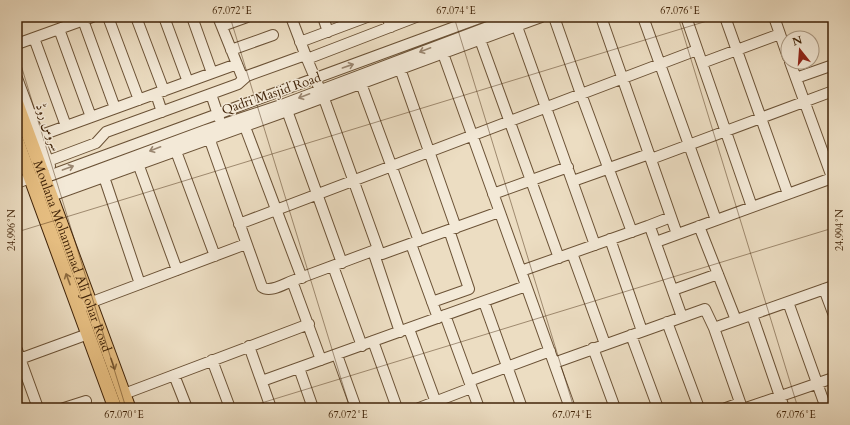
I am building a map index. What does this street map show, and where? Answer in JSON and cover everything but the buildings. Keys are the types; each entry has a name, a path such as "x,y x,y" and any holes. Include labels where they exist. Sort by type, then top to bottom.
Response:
{"main road":[{"name":"Moulana Mohammad Ali Johar Road","path":"17,104 84,305 129,408"},
{"name":"Moulana Mohammad Ali Johar Road","path":"17,141 44,184"},
{"name":"Moulana Mohammad Ali Johar Road","path":"84,305 88,334 115,408"}],"street":[{"path":"108,17 139,100"},
{"path":"136,17 160,92 162,112"},
{"path":"164,17 188,82"},
{"path":"192,17 212,73"},
{"path":"243,79 220,22 247,17"},
{"path":"291,17 354,180 376,250 404,330 437,404"},
{"path":"323,17 328,32"},
{"path":"300,42 328,32 350,20 367,17"},
{"path":"48,161 96,143 106,132 238,84 247,76 306,57 389,22 416,17"},
{"name":"Qadri Masjid Road","path":"44,184 218,114 482,17"},
{"path":"478,36 496,20 515,20 541,17"},
{"path":"554,17 632,232"},
{"path":"601,17 677,234"},
{"path":"643,17 716,220"},
{"path":"686,17 752,207"},
{"path":"725,17 788,194"},
{"path":"702,62 780,34 774,17"},
{"path":"17,44 88,19 115,108"},
{"path":"478,36 515,20"},
{"path":"515,20 596,245"},
{"path":"59,29 91,117"},
{"path":"231,50 273,35"},
{"path":"478,36 559,258"},
{"name":"Qadri Masjid Road","path":"44,184 103,173 208,134 221,125 243,122 478,36"},
{"path":"34,38 66,126"},
{"path":"441,49 570,408"},
{"path":"239,224 697,50"},
{"path":"39,136 237,64"},
{"path":"399,65 429,151 469,289 432,302"},
{"path":"796,78 833,65"},
{"path":"656,242 833,179 793,70"},
{"name":"سروس روڈ","path":"17,78 48,161 44,184"},
{"path":"359,80 391,166 432,302 441,317 479,408"},
{"path":"573,181 609,168 689,145 833,91"},
{"path":"211,94 221,125"},
{"path":"286,107 317,194 362,346"},
{"path":"321,360 309,324 297,280 276,210 243,122 208,134 246,244 262,286 265,289 297,280 376,250"},
{"path":"175,146 214,256"},
{"path":"137,160 177,270"},
{"path":"493,194 568,167"},
{"path":"103,173 140,284"},
{"path":"17,182 44,184"},
{"path":"376,250 382,254 499,212"},
{"path":"521,271 671,217"},
{"path":"648,226 656,242 682,317"},
{"path":"699,226 736,320"},
{"path":"610,239 642,331"},
{"path":"84,305 246,244"},
{"path":"572,253 606,344"},
{"path":"673,290 718,274"},
{"path":"262,382 526,286"},
{"path":"714,328 828,287 833,313"},
{"path":"484,302 522,408"},
{"path":"788,302 826,408"},
{"path":"554,363 705,309 714,328 743,406"},
{"path":"752,315 784,408"},
{"path":"667,322 699,408"},
{"path":"124,394 309,324"},
{"path":"38,408 18,356 88,334"},
{"path":"631,335 658,408"},
{"path":"373,341 397,408"},
{"path":"249,346 271,408"},
{"path":"594,348 615,408"},
{"path":"419,408 437,404 470,385 507,367 550,351"},
{"path":"336,355 356,408"},
{"path":"212,360 230,408"},
{"path":"299,368 313,408"},
{"path":"174,374 187,408"},
{"path":"726,408 743,406 780,396 833,378"},
{"path":"64,408 86,402"}]}
